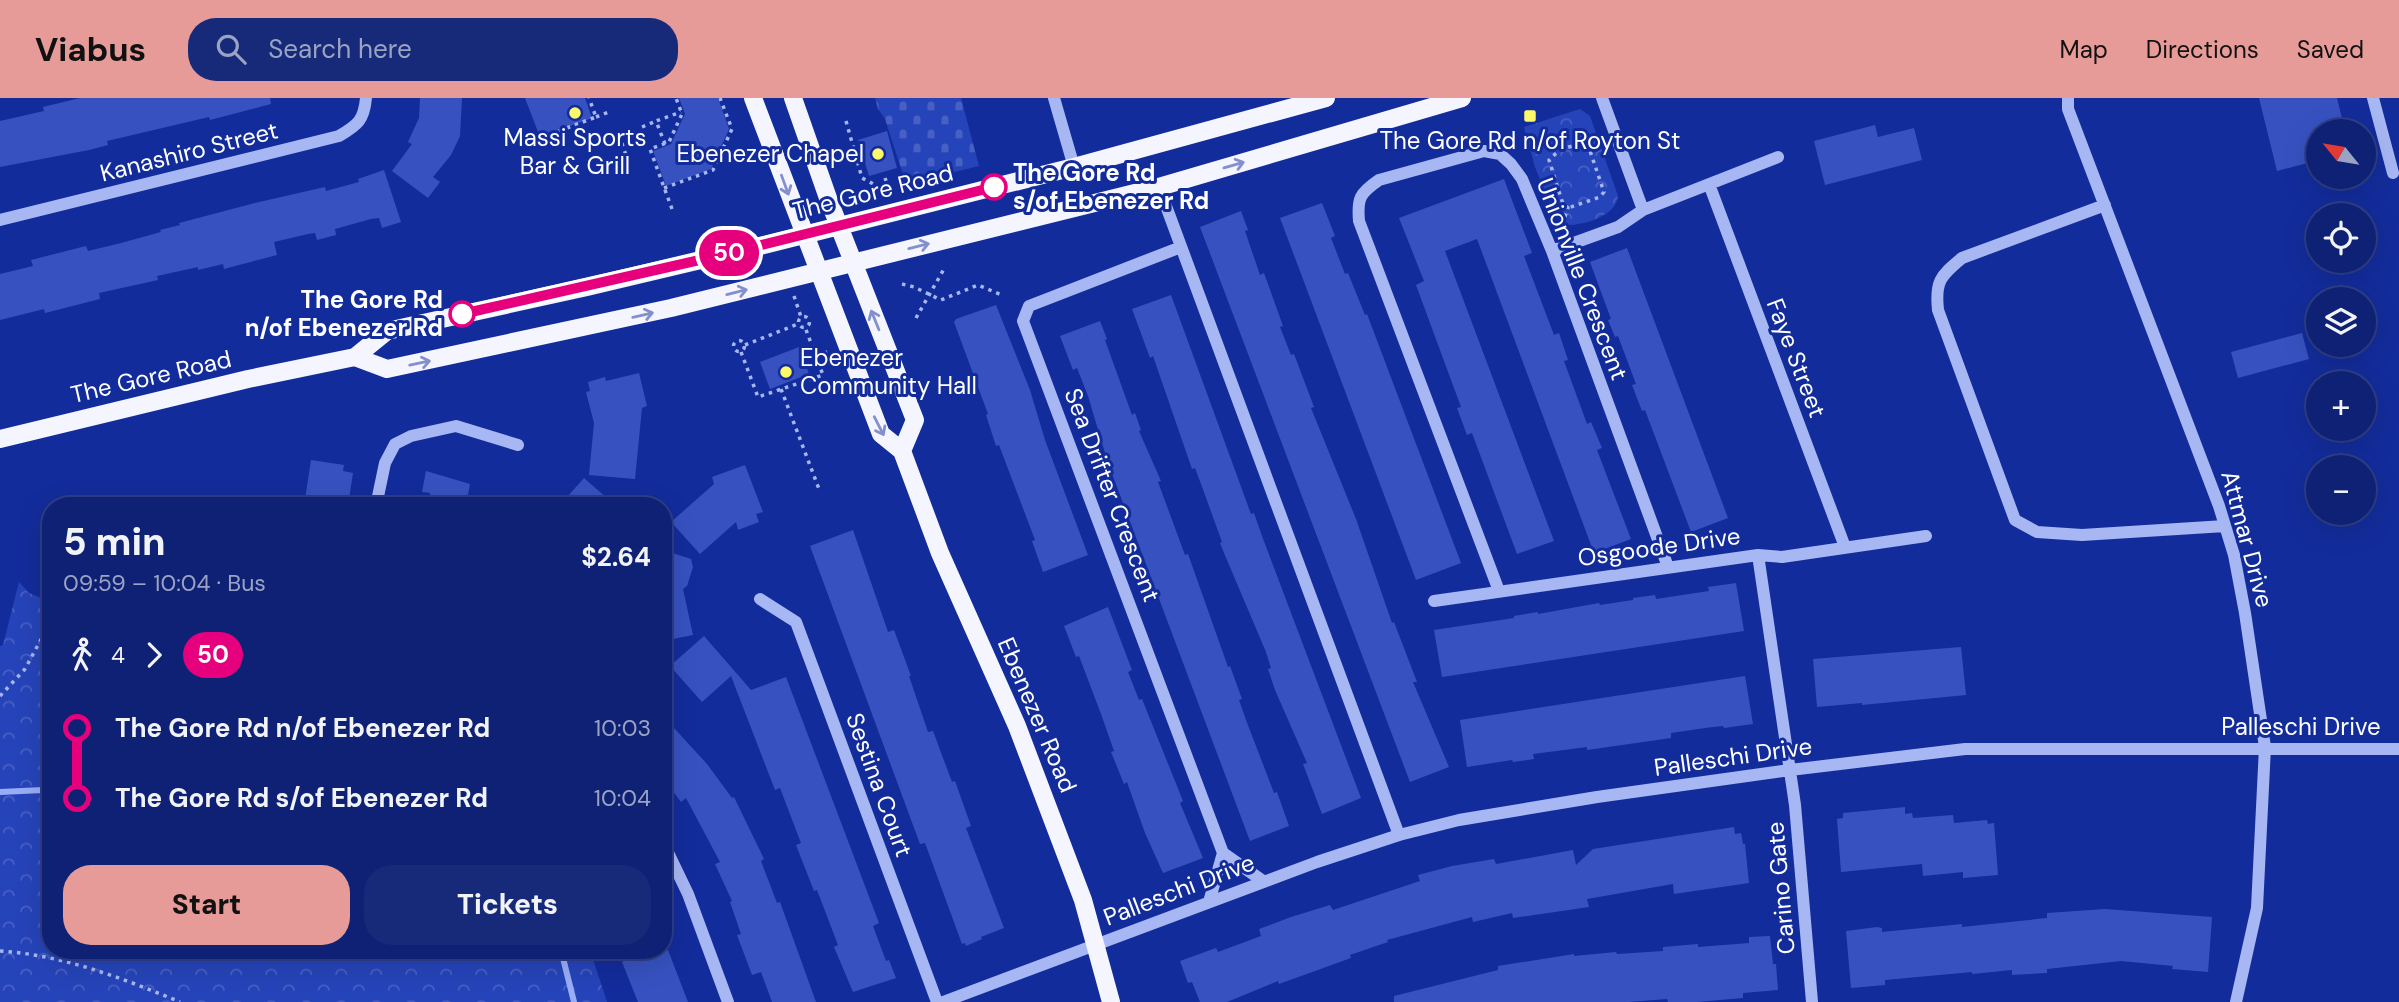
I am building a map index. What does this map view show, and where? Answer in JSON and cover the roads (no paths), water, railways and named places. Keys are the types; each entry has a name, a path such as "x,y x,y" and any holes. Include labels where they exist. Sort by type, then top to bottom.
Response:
{"main road":[{"name":"Ebenezer Road","path":"754,98 881,434 902,452 940,553 1017,726 1083,900 1111,1002"},
{"path":"793,98 853,263 915,420 902,452"},
{"name":"The Gore Road","path":"0,439 236,382 355,357 387,331 804,235 1074,167 1326,98"},
{"path":"355,357 387,369 606,323 1159,187 1462,98"}],"street":[{"name":"Kanashiro Street","path":"0,220 339,136 356,126 365,113 366,98"},
{"path":"1054,98 1074,167"},
{"path":"1602,98 1643,211"},
{"name":"Attmar Drive","path":"2055,98 2068,104 2202,456 2234,555 2260,699 2265,747 2257,908 2236,1002"},
{"path":"2373,98 2393,173"},
{"name":"Unionville Crescent","path":"1499,591 1359,221 1358,203 1364,190 1379,180 1484,151 1500,154 1522,179 1552,251 1668,567"},
{"path":"1552,251 1618,227 1643,211 1778,157"},
{"name":"Faye Street","path":"1709,184 1845,547"},
{"path":"1159,187 1399,835"},
{"path":"2105,205 1962,258 1944,272 1936,289 1938,310 2010,507 2015,520 2037,532 2082,535 2225,526"},
{"name":"Sea Drifter Crescent","path":"1181,247 1029,306 1023,321 1223,853"},
{"path":"378,497 385,463 395,444 411,436 456,426 518,445"},
{"path":"1758,555 1782,556 1926,536"},
{"name":"Osgoode Drive","path":"1434,601 1758,555 1790,770"},
{"name":"Sestina Court","path":"760,599 796,622 937,1002"},
{"name":"Palleschi Drive","path":"943,1002 1263,881 1399,835 1484,816 1790,770 1965,749 2399,749"},
{"name":"Carino Gate","path":"1790,770 1812,1002"},
{"path":"1209,902 1223,853 1263,881"},
{"path":"672,861 688,894 728,1002"}],"waterway":[{"path":"0,792 42,790"},
{"path":"563,959 574,1002"}],"place":[{"name":"Massi Sports Bar & Grill","path":"575,113"},
{"name":"The Gore Rd n/of Royton St","path":"1530,116"},
{"name":"Ebenezer Chapel","path":"878,154"},
{"name":"The Gore Rd s/of Ebenezer Rd","path":"994,187"},
{"name":"The Gore Rd n/of Ebenezer Rd","path":"462,314"},
{"name":"Ebenezer Community Hall","path":"786,372"}]}
